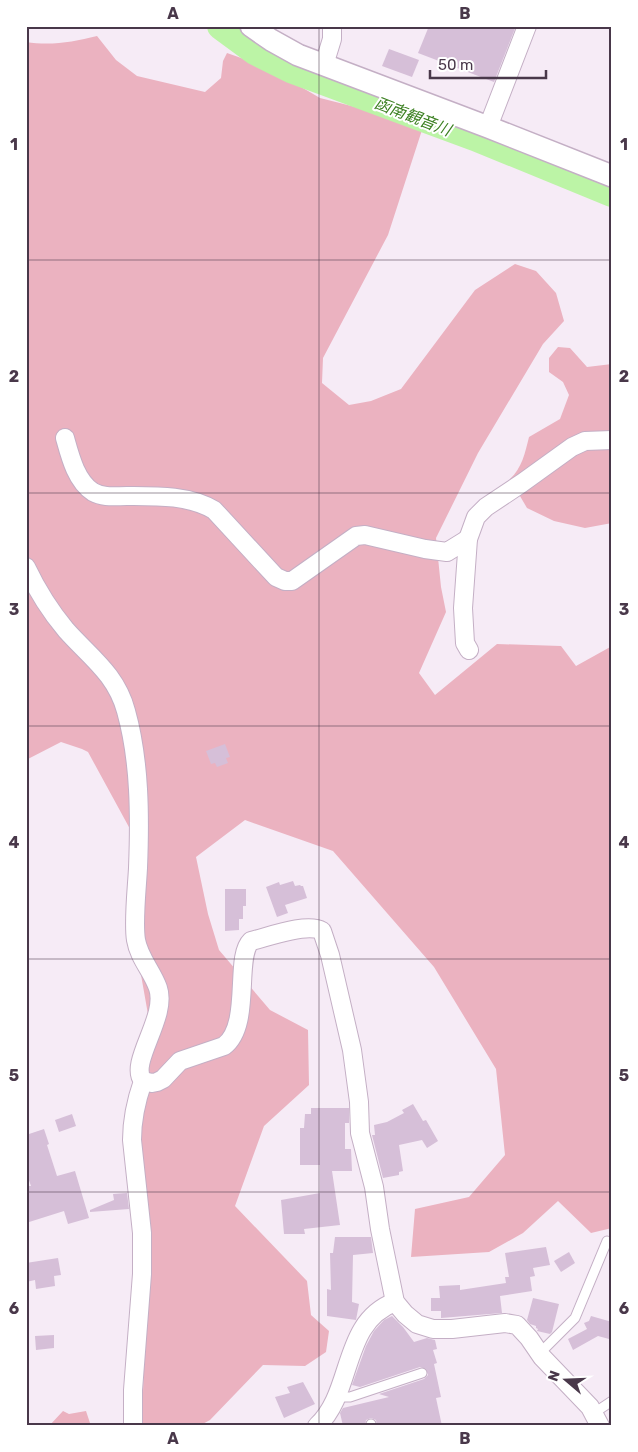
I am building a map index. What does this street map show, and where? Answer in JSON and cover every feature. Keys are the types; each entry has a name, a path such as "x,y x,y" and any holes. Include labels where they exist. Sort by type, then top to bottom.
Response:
{"street":[{"path":"251,26 298,55 488,126 612,176"},
{"path":"324,65 332,39 332,26"},
{"path":"488,126 527,26"},
{"path":"65,438 72,462 80,479 92,491 104,496 154,496 191,501 205,505 214,510 276,576 285,581 292,581 356,536 365,535 425,549 447,552 468,539"},
{"path":"469,650 465,643 463,608 468,539 476,517 486,507 572,447 585,441 612,440"},
{"path":"26,567 54,615 113,681 123,701 131,730 137,773 139,822 136,939 142,958 160,993 161,1003 140,1065 139,1075 143,1081 157,1082 180,1061 224,1046 234,1037 238,1018 244,958 248,944 303,928 315,928 322,931 330,955 352,1050 359,1102 360,1133 374,1187 380,1229 395,1302 417,1324 433,1329 452,1329 489,1323 517,1325 540,1353 585,1400 597,1419"},
{"path":"133,1426 133,1390 142,1274 142,1233 132,1140 134,1113 143,1081"},
{"path":"317,1426 329,1413 355,1343 363,1328 375,1312 395,1302"}],"lane":[{"path":"540,1353 575,1318 607,1241"},
{"path":"336,1397 350,1397 422,1373"},
{"path":"597,1419 612,1401"}],"shaded area":[{"path":"97,36 116,60 137,76 205,92 221,78 223,61 227,53 267,67 320,98 383,114 422,130 388,235 323,358 322,383 349,405 371,401 401,389 475,290 515,264 536,271 556,293 564,321 543,344 478,453 436,538 441,587 446,612 419,673 435,695 497,644 561,646 576,666 612,646 612,1228 591,1233 558,1201 523,1233 489,1252 411,1257 415,1209 469,1197 505,1155 496,1069 434,967 333,851 245,820 196,857 208,914 219,950 270,1010 308,1030 309,1085 264,1126 235,1206 307,1281 311,1315 329,1331 326,1352 305,1366 263,1365 210,1420 199,1426 148,1426 142,1423 148,1240 140,1141 149,1020 129,907 134,855 130,829 88,752 61,742 26,760 26,42 62,43"},
{"path":"558,347 570,348 587,367 612,364 612,523 585,528 554,521 527,508 510,479 520,465 529,437 560,419 569,395 563,382 549,372 549,358"},
{"path":"63,1411 69,1414 86,1411 91,1426 49,1426"}],"building":[{"path":"429,26 516,26 494,82 418,53"},
{"path":"389,49 419,60 412,77 382,66"},
{"path":"225,744 230,757 226,758 228,763 217,767 215,763 211,764 206,751"},
{"path":"293,881 295,886 303,886 307,898 285,905 288,913 277,917 266,887 279,882 280,885"},
{"path":"225,889 246,889 246,906 243,906 243,919 239,919 239,930 225,931"},
{"path":"413,1104 423,1121 426,1120 438,1141 427,1148 422,1140 399,1145 403,1171 399,1172 399,1175 383,1178 372,1135 375,1135 374,1125 387,1122 404,1113 402,1110"},
{"path":"311,1108 349,1108 349,1123 345,1123 345,1149 351,1149 352,1171 332,1171 340,1225 304,1229 305,1234 284,1234 281,1200 320,1193 320,1165 300,1165 300,1128 304,1128 305,1114 311,1114"},
{"path":"72,1114 76,1126 59,1132 55,1120"},
{"path":"44,1129 57,1176 75,1171 89,1218 68,1224 64,1211 26,1223 26,1186 31,1186 26,1172 26,1135"},
{"path":"127,1193 129,1209 90,1212 90,1210 114,1200 113,1194"},
{"path":"335,1237 371,1237 373,1253 353,1255 352,1302 359,1304 356,1320 327,1316 327,1289 331,1290 330,1253 333,1253"},
{"path":"546,1247 550,1265 533,1268 535,1276 530,1277 532,1291 500,1296 502,1313 441,1318 441,1311 431,1311 431,1298 440,1298 439,1286 460,1285 460,1290 506,1283 505,1277 509,1277 505,1253"},
{"path":"569,1252 575,1263 561,1272 554,1261"},
{"path":"58,1258 61,1275 54,1276 55,1286 36,1289 35,1280 26,1282 26,1263"},
{"path":"533,1298 559,1304 550,1334 537,1331 536,1326 530,1324 527,1320"},
{"path":"392,1316 414,1342 427,1338 435,1340 437,1349 433,1350 437,1363 434,1364 441,1397 436,1398 442,1426 377,1426 376,1420 371,1418 366,1420 365,1426 343,1426 340,1413 343,1408 389,1397 379,1394 424,1379 428,1375 426,1369 420,1367 360,1387 352,1385 366,1346 374,1331 384,1320"},
{"path":"591,1316 612,1322 609,1339 598,1336 573,1350 568,1339 587,1329 584,1323 589,1321"},
{"path":"54,1335 54,1348 36,1350 35,1336"},
{"path":"303,1382 315,1404 284,1418 275,1397 290,1393 287,1387"}],"waterway":[{"name":"函南観音川","path":"221,26 255,51 291,69 475,137 612,193"}]}
